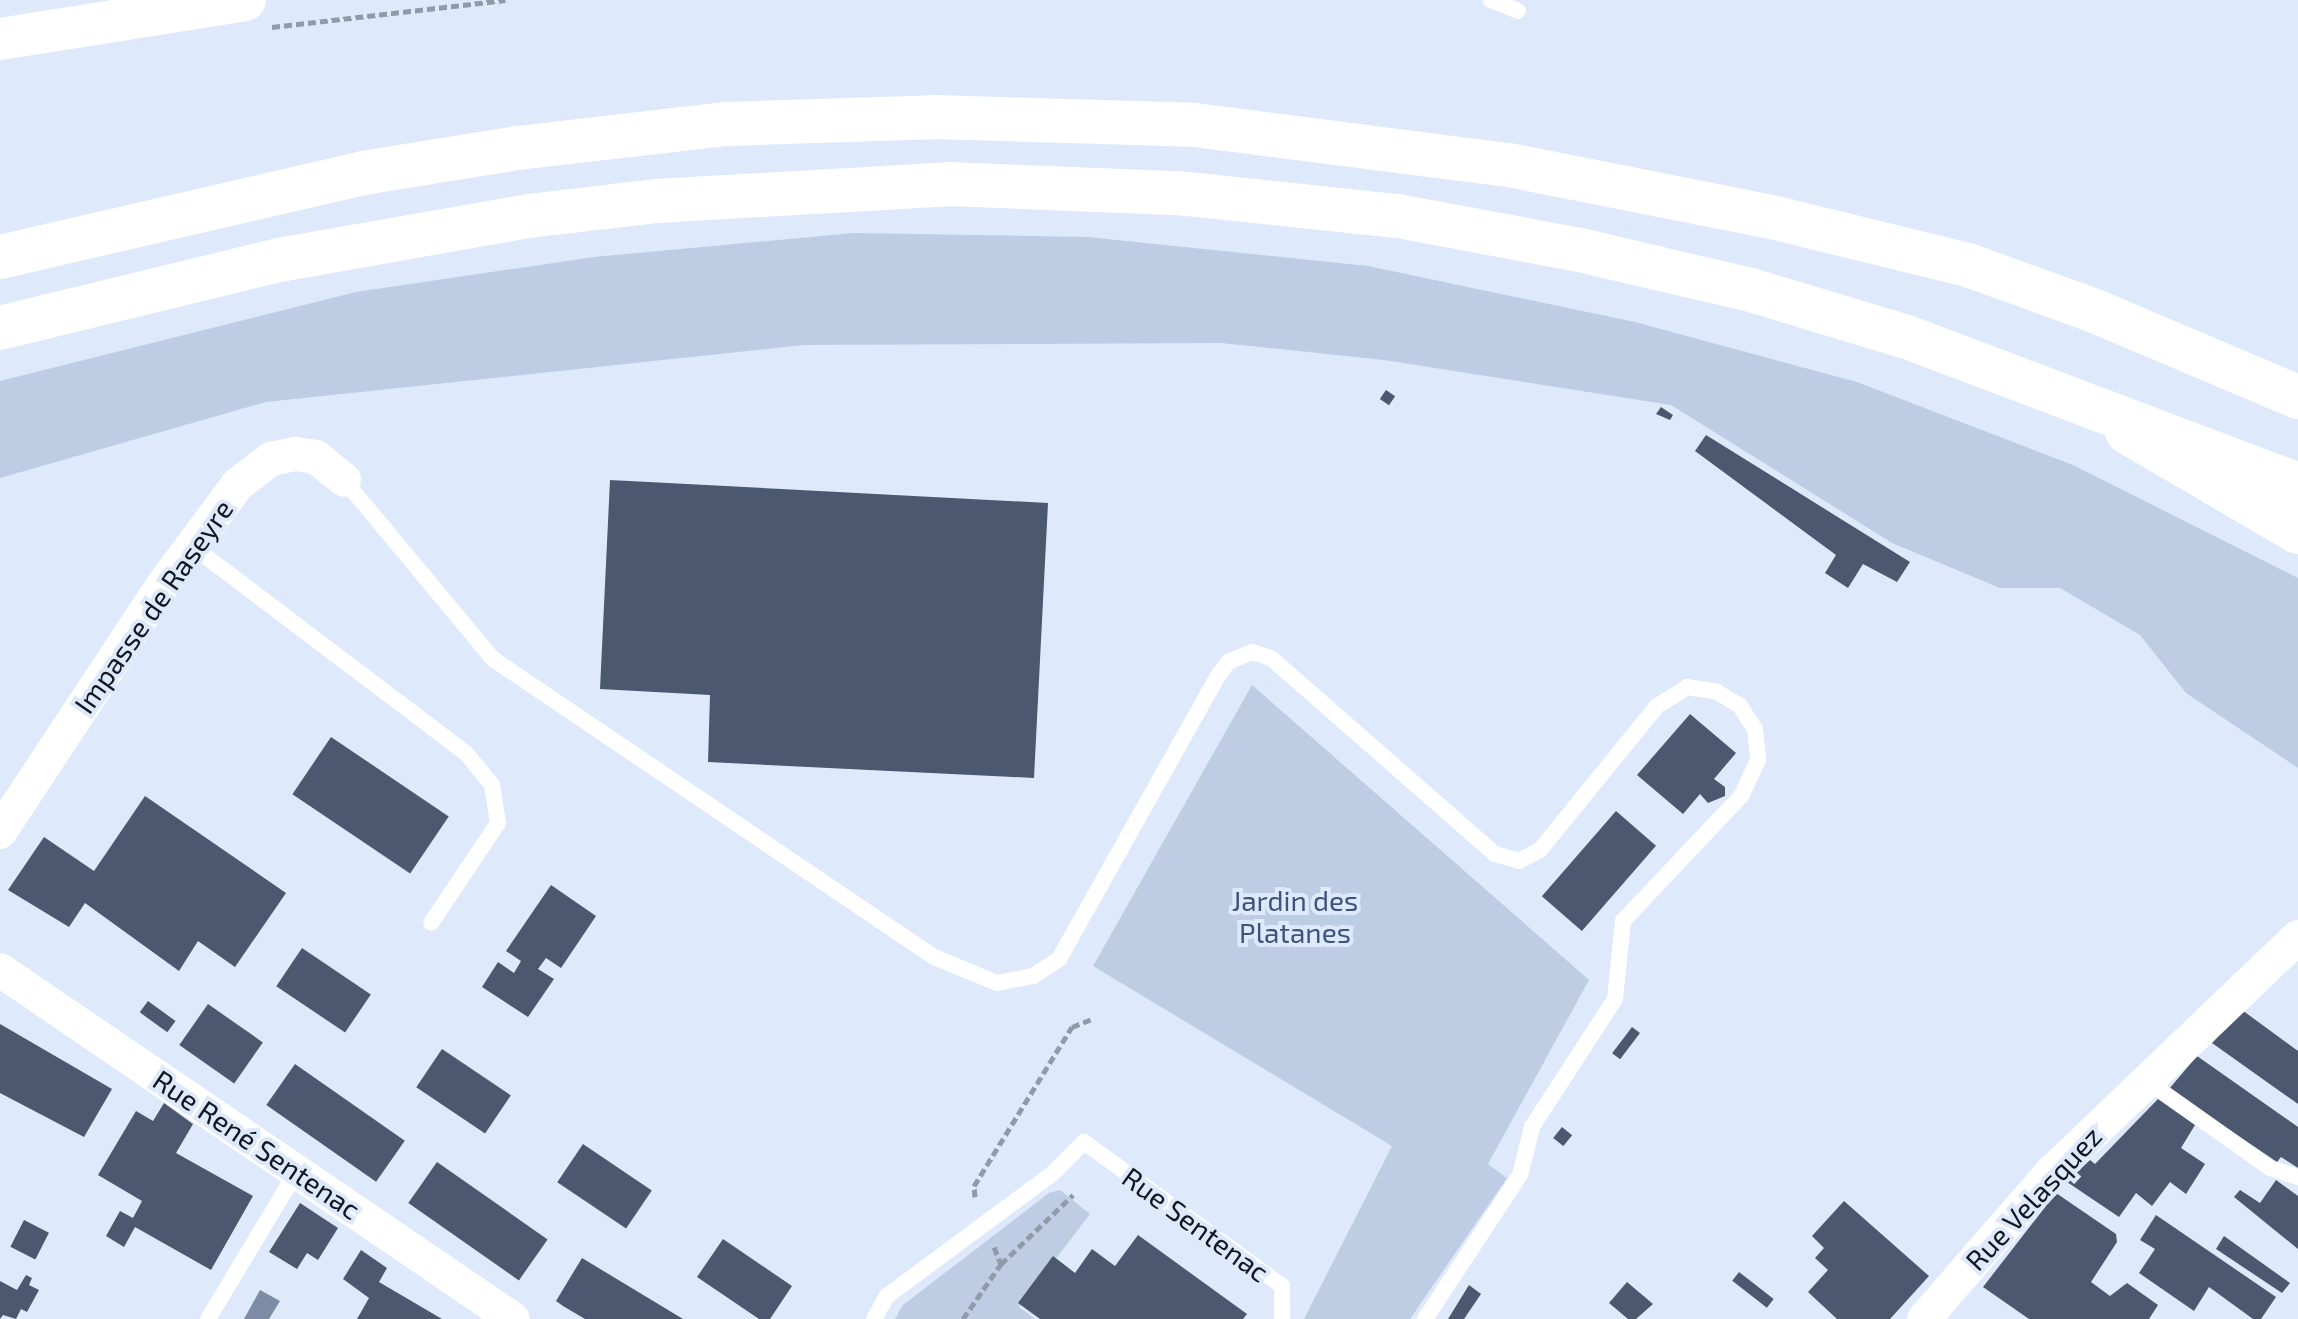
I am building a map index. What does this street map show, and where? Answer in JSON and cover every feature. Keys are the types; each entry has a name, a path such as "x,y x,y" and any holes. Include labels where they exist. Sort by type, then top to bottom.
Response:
{"highway":[{"path":"0,257 363,173 518,148 712,126 933,117 1195,125 1509,165 1776,218 1968,265 2095,311 2298,397"},
{"path":"0,328 279,260 529,216 756,192 949,184 1066,187 1288,202 1580,250 1751,290 1907,337 2298,485"},
{"path":"2067,395 2298,532"}],"street":[{"path":"0,39 245,0"},
{"name":"Impasse de Raseyre","path":"0,832 192,546 238,484 271,459 316,457 344,480"},
{"name":"Rue Velasquez","path":"1924,1319 2052,1172 2298,937"},
{"name":"Rue René Sentenac","path":"0,970 513,1319"}],"lane":[{"path":"1491,0 1518,11"},
{"path":"344,480 493,659 934,957 997,983 1033,976 1059,959 1218,676 1228,662 1252,652 1271,658 1495,854 1519,861 1540,850 1657,706 1687,687 1717,692 1740,706 1755,729 1758,760 1742,795 1623,921 1615,999 1532,1127 1520,1175 1425,1319"},
{"path":"192,546 466,753 492,785 498,823 431,923"},
{"path":"2147,1081 2270,1168 2298,1177"},
{"name":"Rue Sentenac","path":"984,1224 1053,1173 1084,1142 1282,1286 1282,1319"},
{"path":"208,1319 297,1171"},
{"path":"874,1319 887,1296 984,1224"}],"path":[{"path":"1001,1264 984,1224 974,1186 1072,1027 1092,1019"},
{"path":"963,1319 1001,1264 1073,1195 1102,1155"}],"green space":[{"path":"854,233 1088,237 1368,266 1635,322 1857,382 2073,465 2298,578 2298,768 2186,693 2140,635 2060,588 2000,588 1892,543 1671,405 1384,360 1221,343 805,345 266,402 0,478 0,381 356,292 594,257"},
{"name":"Jardin des Platanes","path":"1252,685 1589,980 1488,1164 1507,1178 1410,1319 1304,1319 1392,1146 1093,966"},
{"path":"1060,1190 1090,1214 1019,1307 1035,1319 895,1319 903,1305 1049,1193"}],"shaded area":[{"path":"260,1290 280,1301 269,1319 244,1319"}],"building":[{"path":"1386,390 1395,396 1389,405 1380,399"},
{"path":"1661,407 1673,415 1670,420 1656,414"},
{"path":"1706,435 1910,562 1897,582 1863,564 1848,588 1825,573 1836,555 1695,451"},
{"path":"610,480 1048,503 1034,778 708,762 710,695 600,689"},
{"path":"1690,714 1736,753 1714,779 1725,787 1725,796 1708,803 1700,794 1683,814 1637,775"},
{"path":"331,737 449,816 410,874 292,794"},
{"path":"145,796 286,893 235,967 198,941 179,971 85,903 69,927 8,890 44,837 94,871"},
{"path":"1616,811 1656,846 1582,931 1542,896"},
{"path":"551,885 596,916 561,968 546,958 538,969 554,979 528,1017 482,987 498,962 514,973 521,961 506,951"},
{"path":"302,948 371,994 345,1033 276,986"},
{"path":"148,1001 176,1021 167,1032 140,1012"},
{"path":"208,1004 263,1042 234,1083 179,1045"},
{"path":"2242,1010 2298,1051 2298,1104 2212,1043"},
{"path":"0,1024 112,1089 84,1137 0,1093"},
{"path":"1632,1027 1640,1033 1620,1059 1612,1053"},
{"path":"442,1049 511,1095 485,1134 416,1087"},
{"path":"2197,1056 2298,1127 2298,1168 2281,1157 2277,1162 2169,1089"},
{"path":"295,1064 405,1141 376,1182 266,1105"},
{"path":"2158,1099 2195,1125 2181,1148 2205,1164 2186,1194 2170,1182 2152,1206 2136,1193 2119,1217 2067,1182 2090,1160 2095,1164"},
{"path":"164,1103 193,1124 176,1153 253,1196 211,1270 135,1227 124,1247 106,1236 120,1211 133,1218 142,1201 98,1175 136,1111 153,1121"},
{"path":"1562,1127 1572,1135 1563,1146 1553,1138"},
{"path":"583,1144 652,1190 626,1229 557,1182"},
{"path":"437,1162 548,1239 519,1280 408,1203"},
{"path":"2276,1180 2298,1196 2298,1249 2234,1197 2240,1190 2260,1203"},
{"path":"2056,1193 2116,1234 2117,1242 2091,1282 2110,1296 2127,1283 2158,1305 2149,1319 2029,1319 1983,1287"},
{"path":"1844,1201 1929,1276 1890,1319 1837,1319 1808,1292 1828,1270 1815,1258 1824,1248 1812,1236"},
{"path":"300,1203 338,1228 318,1260 307,1253 297,1269 269,1252"},
{"path":"2156,1215 2276,1297 2261,1319 2253,1319 2209,1287 2194,1311 2139,1273 2155,1249 2140,1240"},
{"path":"24,1220 49,1233 35,1259 10,1247"},
{"path":"1138,1235 1247,1314 1243,1319 1040,1319 1018,1303 1053,1256 1075,1273 1092,1249 1115,1266"},
{"path":"2224,1236 2290,1283 2282,1293 2216,1249"},
{"path":"723,1239 792,1286 770,1319 759,1319 697,1277"},
{"path":"361,1250 387,1268 379,1282 442,1319 357,1319 369,1298 343,1279"},
{"path":"582,1258 683,1319 585,1319 563,1306 556,1301"},
{"path":"1739,1272 1774,1299 1767,1308 1732,1281"},
{"path":"26,1275 32,1278 29,1285 39,1290 27,1312 21,1309 16,1319 3,1315 0,1319 0,1281 17,1290"},
{"path":"1627,1282 1653,1304 1636,1319 1628,1319 1609,1303"},
{"path":"1469,1285 1481,1294 1464,1319 1448,1319"}]}
